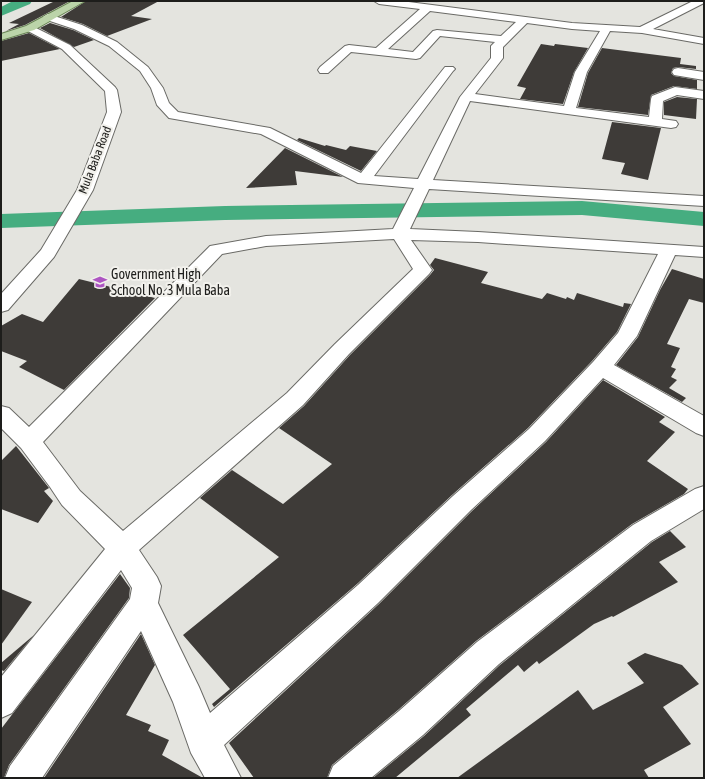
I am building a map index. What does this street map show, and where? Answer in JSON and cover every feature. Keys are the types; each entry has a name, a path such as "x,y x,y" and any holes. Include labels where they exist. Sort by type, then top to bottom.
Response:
{"main road":[{"path":"1,37 30,28 47,17 79,1"}],"street":[{"path":"379,1 572,26 642,30 704,41"},
{"path":"642,30 701,1"},
{"path":"378,51 428,7"},
{"path":"47,17 78,27 113,44 144,70 157,88 163,105 174,115 265,131 363,180 704,201"},
{"path":"399,234 466,97 497,58 497,46 524,20"},
{"name":"Mula Baba Road","path":"1,306 48,253 85,190 114,112 111,90 66,47 30,28"},
{"path":"569,110 581,72 607,28"},
{"path":"324,70 349,48 416,56 437,33 503,40"},
{"path":"363,180 449,69"},
{"path":"678,72 704,76"},
{"path":"654,121 657,99 675,91 704,95"},
{"path":"466,97 671,124"},
{"path":"1,702 122,548 295,399 342,349 423,270 399,234"},
{"path":"29,442 216,250 266,241 399,234 669,248 704,252"},
{"path":"203,741 368,594 462,503 537,434 601,367 627,336 669,248"},
{"path":"601,367 704,427"},
{"path":"1,414 29,442 71,498 122,548 147,586 143,604 22,778"},
{"path":"346,778 500,644 642,533 704,496"},
{"path":"143,604 188,698 203,741 224,778"}],"building":[{"path":"55,1 70,1 25,25 6,31 19,24 9,23"},
{"path":"86,1 159,1 131,16 152,19 107,36 83,24 61,17"},
{"path":"50,23 73,30 94,40 74,47 40,28"},
{"path":"29,33 60,49 1,61 1,41"},
{"path":"541,44 588,48 574,72 563,104 520,99 526,88 517,86"},
{"path":"602,48 681,58 680,64 696,66 696,69 678,67 673,68 671,73 674,76 697,80 697,89 674,86 651,95 648,115 578,107 588,73"},
{"path":"677,97 697,99 696,119 664,115 664,102"},
{"path":"612,122 661,128 648,180 621,174 625,163 602,159"},
{"path":"299,138 325,146 346,150 350,146 377,151 361,171 297,140"},
{"path":"285,148 343,177 295,171 297,185 246,188"},
{"path":"435,258 488,272 481,283 542,299 547,293 574,300 577,293 623,307 624,303 631,304 617,332 592,361 528,428 452,495 357,584 214,707 212,704 230,689 183,635 279,557 200,498 232,470 283,504 332,464 279,428 304,406 350,355 430,275 434,270 430,265"},
{"path":"672,269 704,279 704,303 689,299 667,344 680,348 671,367 676,369 671,377 677,380 669,388 686,398 682,402 616,365 638,337 660,290"},
{"path":"79,279 155,298 64,390 19,367 27,361 1,351 1,326 22,314 43,322"},
{"path":"603,380 665,417 659,422 675,432 647,461 688,489 684,494 632,524 476,641 398,710 332,765 327,778 254,778 229,743 379,604 472,511 546,442"},
{"path":"16,446 49,488 44,491 53,501 38,523 1,509 1,461"},
{"path":"670,531 686,547 659,562 678,582 613,617 612,616 594,624 539,664 537,661 524,672 518,665 466,709 471,715 395,778 373,778 424,736 500,665 652,542"},
{"path":"120,574 130,588 129,598 9,765 4,778 1,778 1,729"},
{"path":"1,589 32,602 1,645"},
{"path":"141,634 155,665 126,715 151,725 148,731 169,740 162,755 203,778 44,778"},
{"path":"34,635 4,671 1,670 1,663"},
{"path":"645,653 682,665 699,684 663,707 691,744 644,770 649,778 457,778 578,690 593,710 644,683 627,663"}],"waterway":[{"path":"1,12 25,1"},
{"path":"1,221 225,213 582,208 704,219"}],"place":[{"name":"Government High School No. 3 Mula Baba","path":"100,282"}]}
